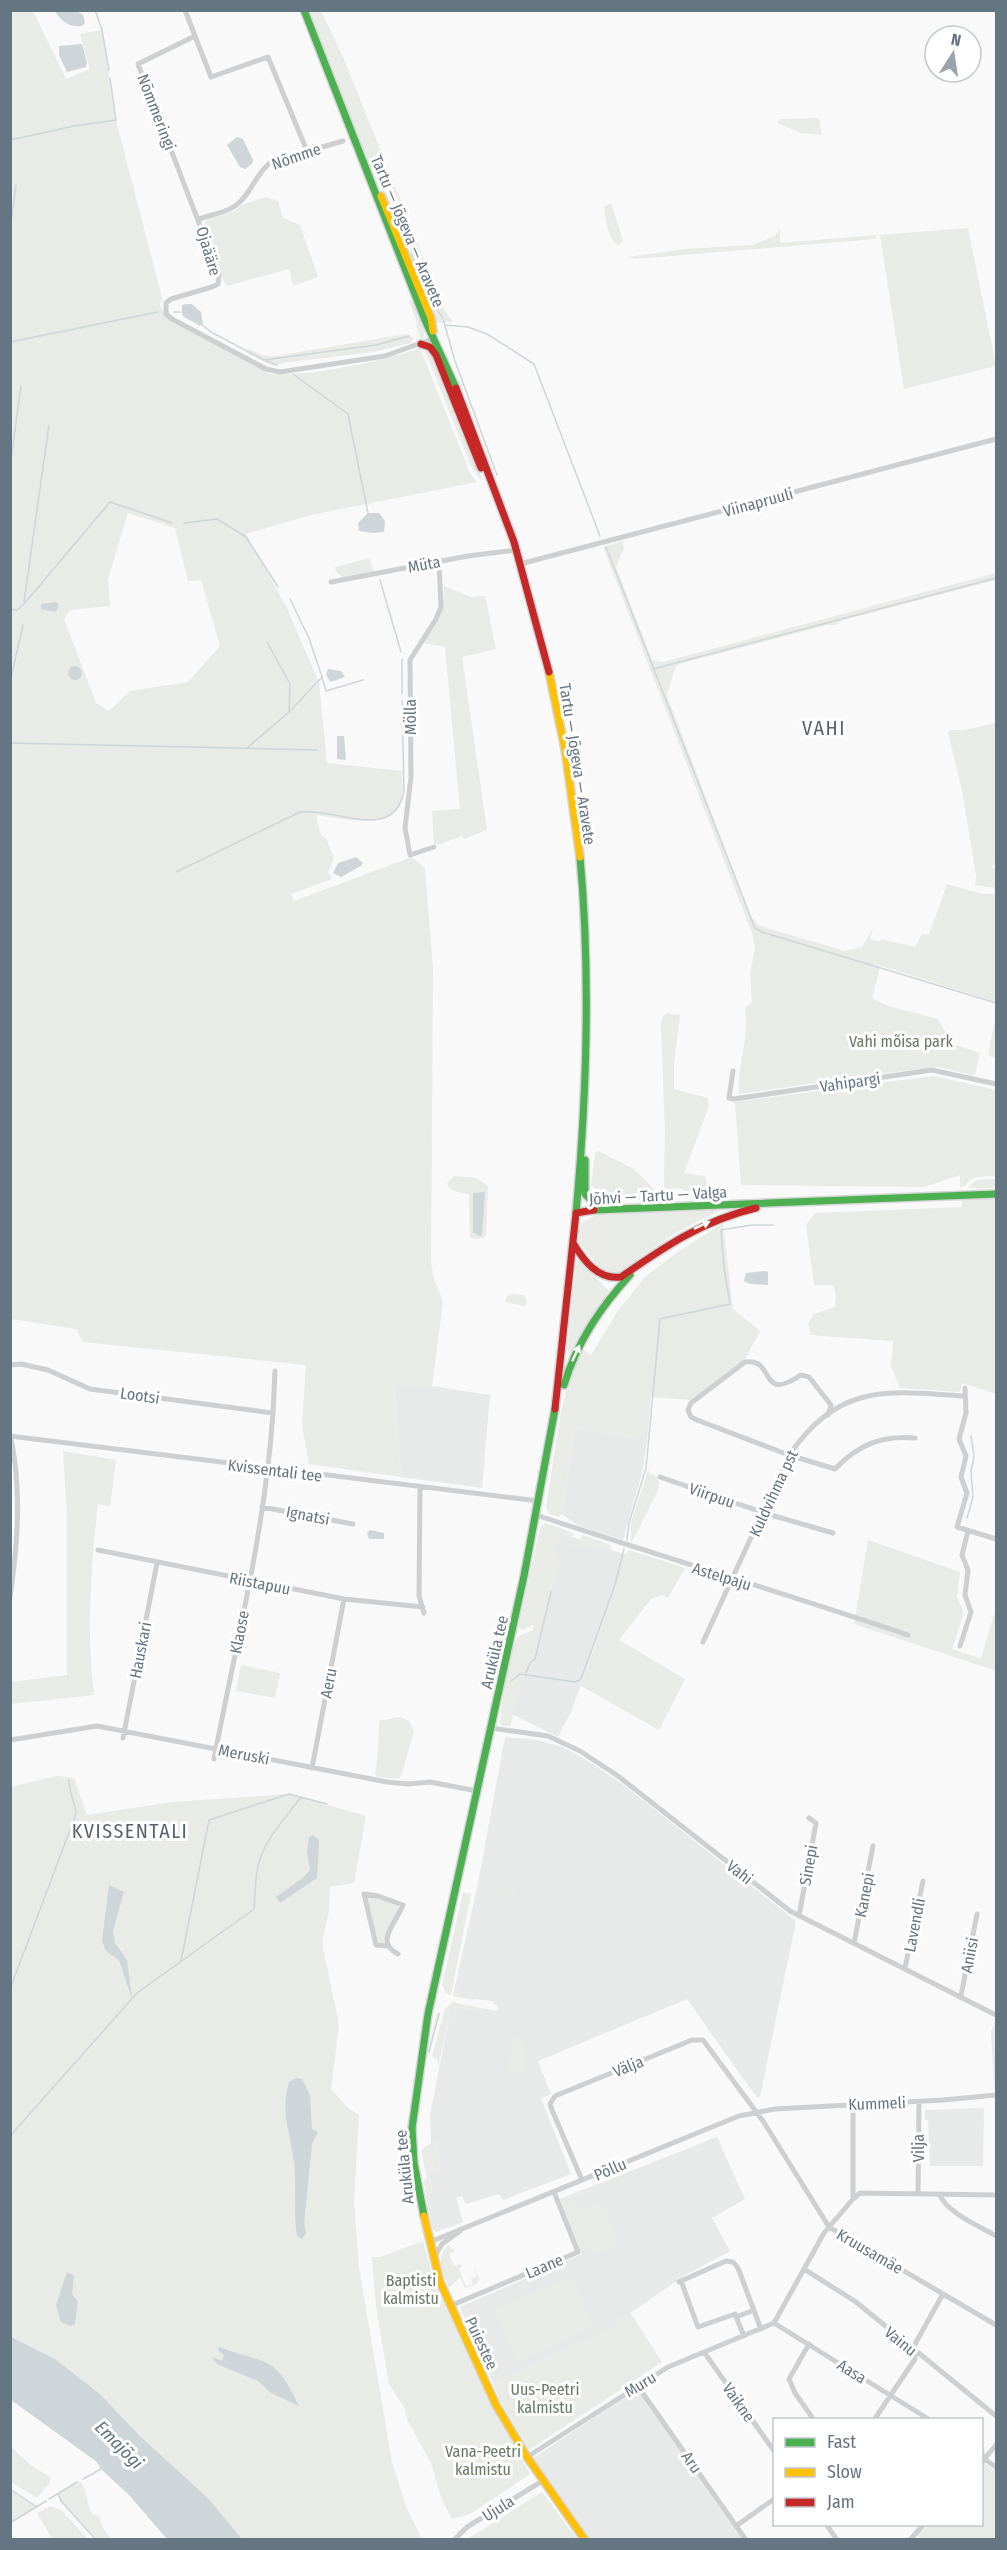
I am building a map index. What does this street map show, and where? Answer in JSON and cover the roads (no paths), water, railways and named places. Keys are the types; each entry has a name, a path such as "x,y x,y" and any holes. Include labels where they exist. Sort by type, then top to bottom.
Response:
{"main road":[{"name":"Tartu — Jõgeva — Aravete","path":"304,10 425,320 435,338 516,550 547,664 562,732 582,877 587,951 587,1072 576,1213"},
{"path":"421,344 430,347 436,355 482,469 500,507"},
{"path":"583,1137 586,1146 583,1194 590,1203 601,1209"},
{"name":"Jõhvi — Tartu — Valga","path":"539,1501 560,1380 576,1213 601,1209 996,1194"},
{"path":"573,1243 579,1254 600,1274 615,1279 670,1241 726,1215 795,1202"},
{"path":"552,1428 565,1381 584,1336 613,1293 651,1254"},
{"name":"Aruküla tee","path":"430,2242 412,2147 416,2091 428,2014 539,1501"},
{"name":"Puiestee","path":"430,2242 434,2262 450,2306 496,2405 527,2457 585,2540"}],"street":[{"path":"185,10 211,77 268,57 307,151"},
{"name":"Nõmmeringi","path":"195,36 138,64 199,219"},
{"name":"Nõmme","path":"199,219 233,208 244,197 263,168 271,162 343,141"},
{"name":"Ojaääre","path":"199,219 219,275 218,284 171,298 166,303 166,314 172,319 266,369 280,372 360,361 396,353 421,344"},
{"path":"421,344 435,338"},
{"name":"Viinapruuli","path":"520,564 996,440"},
{"name":"Müta","path":"331,582 516,550"},
{"name":"Mölla","path":"434,847 410,855 405,828 411,777 410,660 441,607 439,562"},
{"name":"Vahipargi","path":"733,1071 729,1098 734,1099 932,1070 996,1084"},
{"path":"828,1414 831,1405 809,1377 801,1375 786,1385 774,1383 758,1363 752,1361 745,1362 691,1403 688,1410 691,1417 697,1420 789,1455 835,1469 852,1452 872,1443 901,1437 915,1438"},
{"name":"Lootsi","path":"10,1365 21,1364 48,1370 90,1389 273,1413"},
{"path":"269,1469 275,1371"},
{"path":"965,1388 966,1413 959,1439 966,1456 961,1477 967,1493 957,1527 996,1539"},
{"name":"Kuldvihma pst","path":"703,1642 789,1455 800,1439 828,1414 844,1404 876,1393 965,1396"},
{"path":"10,1597 17,1509 11,1436"},
{"name":"Kvissentali tee","path":"11,1436 539,1501"},
{"name":"Klaose","path":"214,1759 269,1469"},
{"name":"Viirpuu","path":"660,1477 764,1513 833,1533"},
{"name":"Riistapuu","path":"98,1550 344,1599 424,1610 419,1596 420,1488"},
{"name":"Ignatsi","path":"262,1506 353,1524"},
{"name":"Astelpaju","path":"536,1515 607,1540 908,1635"},
{"path":"960,1646 971,1612 965,1595 968,1570 962,1556 969,1531"},
{"name":"Hauskari","path":"123,1738 157,1563"},
{"name":"Aeru","path":"312,1768 344,1599"},
{"name":"Meruski","path":"10,1740 97,1726 180,1746 216,1749 387,1782 408,1784 430,1782 477,1791"},
{"name":"Vahi","path":"491,1728 548,1736 580,1751 618,1776 799,1916 996,2015"},
{"name":"Sinepi","path":"799,1916 816,1823 809,1818"},
{"name":"Kanepi","path":"854,1943 873,1846"},
{"name":"Lavendli","path":"905,1968 922,1881"},
{"path":"387,1946 390,1930 403,1905 378,1896 364,1894 376,1945 387,1946 398,1954"},
{"name":"Aniisi","path":"961,1996 977,1914"},
{"name":"Välja","path":"582,2180 552,2110 552,2099 692,2040 703,2040 707,2044 757,2112"},
{"name":"Kummeli","path":"757,2112 996,2095"},
{"name":"Vilja","path":"918,2102 918,2194"},
{"path":"853,2104 853,2199"},
{"name":"Põllu","path":"430,2242 739,2116 757,2112"},
{"name":"Kruusamäe","path":"757,2112 830,2228 996,2325"},
{"name":"Laane","path":"450,2306 578,2252 554,2192"},
{"path":"774,2323 830,2228 860,2193 996,2195"},
{"path":"940,2194 944,2203 996,2236"},
{"name":"Põllu","path":"434,2262 441,2245 464,2228"},
{"path":"744,2336 735,2313 698,2327 680,2282 731,2261 738,2268 762,2329"},
{"name":"Vainu","path":"804,2269 847,2296 996,2416"},
{"path":"875,2418 915,2359 915,2344 943,2294"},
{"path":"736,2317 754,2310"},
{"name":"Muru","path":"527,2457 668,2367 774,2323"},
{"name":"Aasa","path":"774,2323 927,2418"},
{"path":"808,2344 789,2379 795,2393 813,2418"},
{"name":"Vaikne","path":"704,2352 773,2450"},
{"name":"Aru","path":"637,2385 746,2540"},
{"path":"983,2457 996,2445"},
{"path":"983,2459 996,2467"},
{"name":"Ujula","path":"454,2540 467,2527 544,2480"},
{"path":"736,2526 773,2500"},
{"path":"827,2526 837,2540"},
{"path":"910,2540 922,2526"}],"water":[{"path":"55,11 77,11 83,15 85,23 82,26 69,25"},
{"path":"82,44 86,67 67,72 59,55 59,46"},
{"path":"237,137 243,139 253,160 252,164 245,169 240,167 227,145"},
{"path":"192,304 201,312 203,323 200,326 182,315 182,305"},
{"path":"368,513 379,513 385,521 384,532 359,531 358,523"},
{"path":"55,602 59,604 56,612 41,609 41,604"},
{"path":"72,666 78,666 82,673 78,680 72,680 68,676 68,670"},
{"path":"328,669 341,671 345,677 330,682 326,674"},
{"path":"337,736 344,736 346,760 337,759"},
{"path":"356,857 363,863 361,866 341,877 333,873 338,863"},
{"path":"485,1192 482,1235 479,1236 473,1232 473,1193"},
{"path":"768,1272 768,1285 750,1284 744,1281 746,1273"},
{"path":"370,1530 384,1533 384,1539 369,1539 367,1533"},
{"path":"313,1835 319,1840 317,1878 280,1903 276,1897 310,1870 307,1853 309,1837"},
{"path":"109,1885 124,1892 113,1931 115,1943 127,1960 132,1999 119,1960 106,1951 102,1941"},
{"path":"296,2078 302,2079 310,2095 312,2129 318,2132 312,2144 304,2224 306,2233 302,2239 297,2236 294,2161 285,2103 289,2082"},
{"path":"67,2272 74,2276 72,2294 78,2301 75,2324 70,2326 61,2322 56,2305"},
{"name":"Emajõgi","path":"10,2336 55,2359 100,2394 140,2436 208,2498 242,2539 167,2539 97,2462 11,2400"},
{"path":"219,2347 259,2360 276,2369 299,2406 271,2393 258,2381 217,2364 212,2357 222,2361 224,2355 218,2350"}],"waterway":[{"path":"95,10 102,30 109,70"},
{"path":"10,140 74,126 116,120 110,78"},
{"path":"10,229 16,185"},
{"path":"415,250 412,255 427,291 443,319 455,361 497,475"},
{"path":"10,342 158,312"},
{"path":"174,312 180,312"},
{"path":"200,323 211,332 264,360 376,345 409,336"},
{"path":"445,325 468,327 487,334 534,364 600,536"},
{"path":"267,361 277,365"},
{"path":"293,374 348,414 368,513"},
{"path":"10,466 21,386"},
{"path":"24,602 49,425"},
{"path":"10,609 17,610 24,604 110,502 172,523"},
{"path":"184,523 217,519 246,537 278,587"},
{"path":"606,547 755,928 996,1003"},
{"path":"653,669 996,578"},
{"path":"380,580 401,652"},
{"path":"247,748 289,712 322,677 309,638 290,599"},
{"path":"10,682 23,625"},
{"path":"267,642 290,684 289,711"},
{"path":"402,659 402,694"},
{"path":"322,677 326,691 363,680"},
{"path":"176,872 300,812 314,812 361,820 376,820 388,816 398,807 404,791 402,701"},
{"path":"10,743 317,750"},
{"path":"627,1540 629,1523 646,1468 660,1319 730,1304 721,1230 752,1225 773,1225"},
{"path":"967,1518 973,1497 971,1472 974,1456 971,1436"},
{"path":"511,1681 520,1674 575,1682 581,1679 615,1585 624,1549"},
{"path":"526,1673 530,1663 535,1659 551,1592"},
{"path":"10,1989 76,1814 69,1780"},
{"path":"181,1961 209,1820 289,1794 327,1804"},
{"path":"10,2136 137,1993 254,1909 257,1871 264,1850 275,1831 301,1797"},
{"path":"429,2052 439,2014"},
{"path":"83,2479 101,2469"},
{"path":"49,2499 77,2482"},
{"path":"10,2489 37,2507"},
{"path":"58,2494 61,2501 96,2540"},
{"path":"10,2523 46,2501"}],"district":[{"name":"VAHI","path":"824,728"},
{"name":"KVISSENTALI","path":"130,1831"}],"park label":[{"name":"Vahi mõisa park","path":"901,1041"},
{"name":"Baptisti kalmistu","path":"411,2289"},
{"name":"Uus-Peetri kalmistu","path":"545,2398"},
{"name":"Vana-Peetri kalmistu","path":"483,2460"}]}
